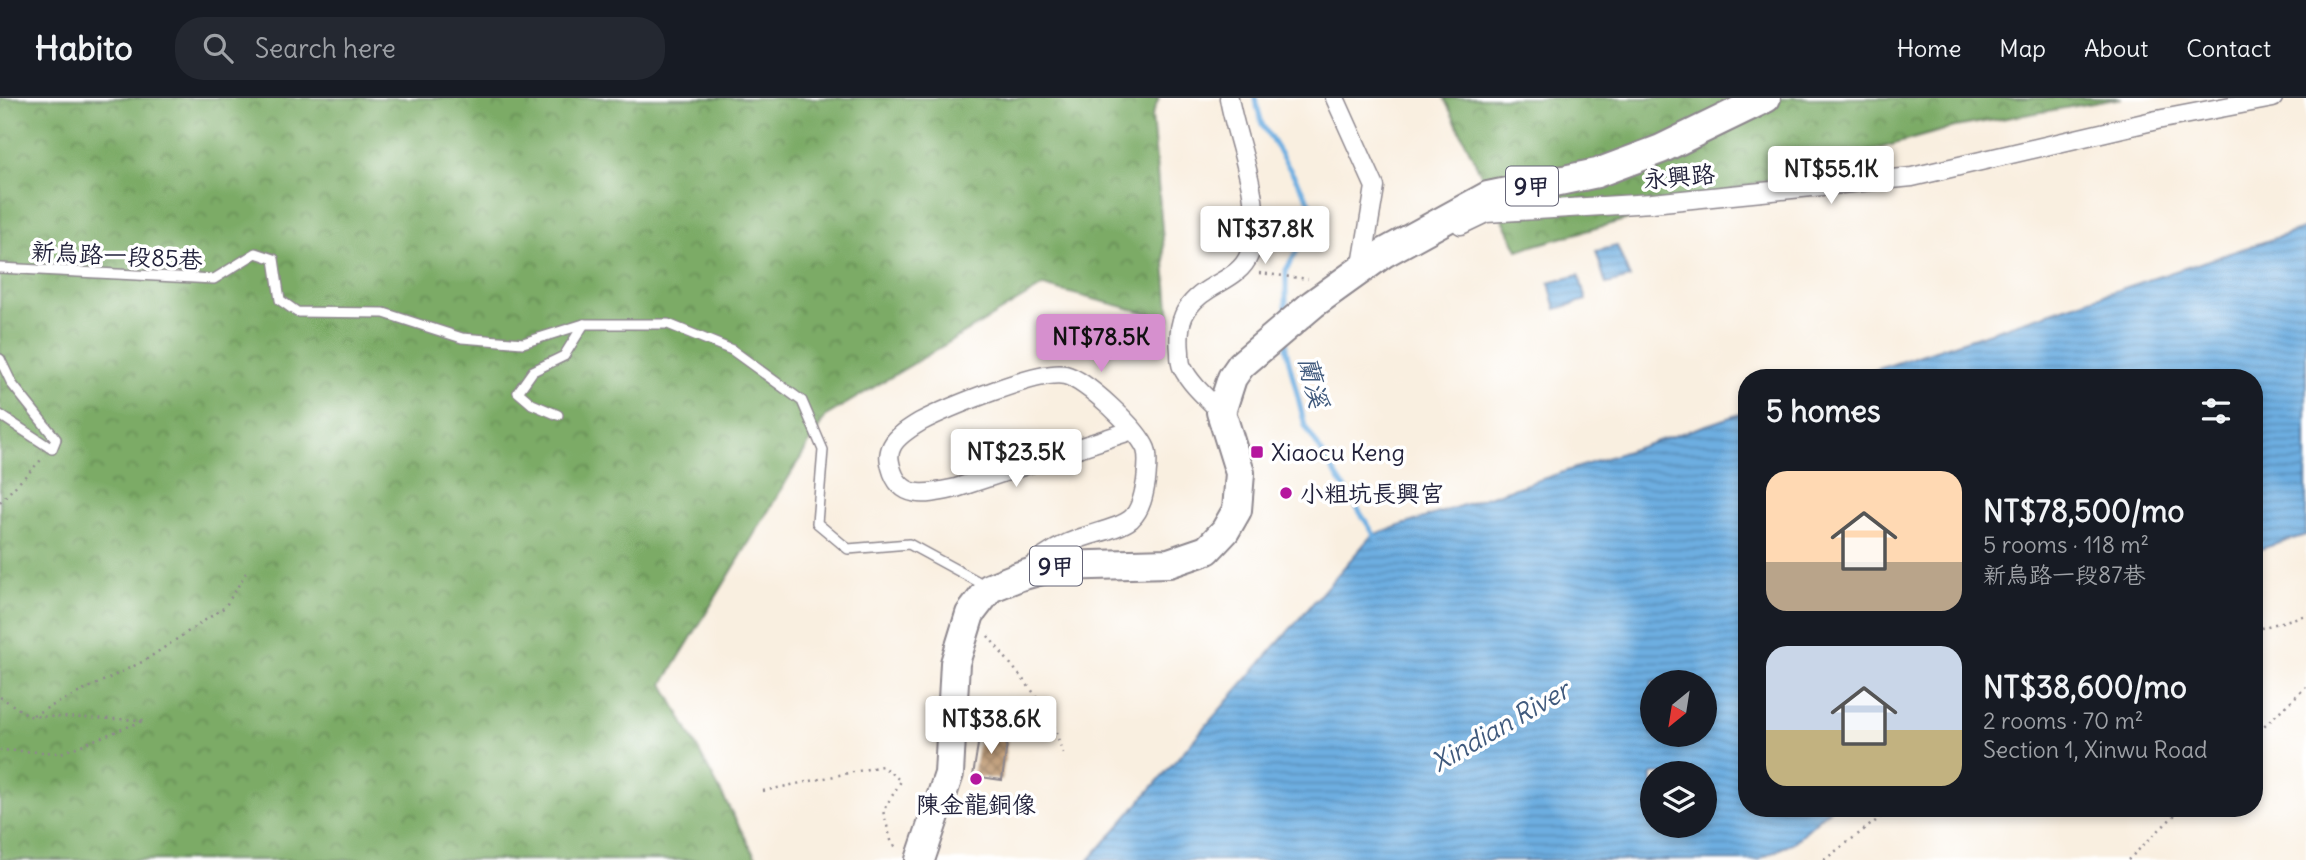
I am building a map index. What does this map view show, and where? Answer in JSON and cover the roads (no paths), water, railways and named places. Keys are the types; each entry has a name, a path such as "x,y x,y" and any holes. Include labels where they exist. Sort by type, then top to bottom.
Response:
{"main road":[{"name":"9甲","path":"990,588 1056,566 1170,563 1207,550 1225,531 1237,510 1240,473 1221,412 1232,379 1241,365 1312,292 1361,271 1384,253 1488,196 1597,173 1661,149 1766,98"},
{"path":"921,859 949,774 955,663 970,614 990,588"}],"street":[{"path":"1221,412 1195,387 1181,365 1178,332 1186,309 1206,290 1235,273 1249,256 1254,217 1251,180 1229,98"},
{"path":"1335,98 1375,187 1361,271"},
{"name":"永興路","path":"1384,253 1420,249 1451,229 1486,214 1652,203 1912,177 2157,120 2273,98"},
{"path":"1020,576 1043,557 1078,539 1131,519 1143,497 1147,466 1147,451 1133,430 1100,398 1078,382 1066,375 1053,374 1026,379 919,423 892,445 888,456 893,475 901,486 916,494 926,494 969,484 1133,430"}],"lane":[{"name":"新烏路一段85巷","path":"0,268 214,279 256,253 274,259 280,300 297,312 384,313 462,338 523,343 584,324 668,324 732,350 803,401 823,450 817,523 848,548 909,544 990,588"},
{"path":"558,415 532,404 517,392 533,371 564,356 584,324"},
{"path":"0,359 12,384 56,439 52,449 0,415"}],"water":[{"path":"2306,228 2306,535 2263,548 2263,369 1878,369"},
{"path":"1617,246 1630,278 1606,284 1596,251"},
{"path":"1579,275 1586,300 1556,309 1549,283"},
{"name":"Xindian River","path":"1738,415 1738,817 1821,817 1794,842 1758,860 1089,860 1372,535"}],"waterway":[{"name":"蘭溪","path":"1255,98 1262,124 1318,215 1286,270 1286,315"},
{"name":"蘭溪","path":"1286,338 1286,349 1305,426 1377,539"}],"place":[{"name":"Xiaocu Keng","path":"1257,452"},
{"name":"小粗坑長興宮","path":"1286,493"},
{"name":"陳金龍銅像","path":"976,779"}]}
